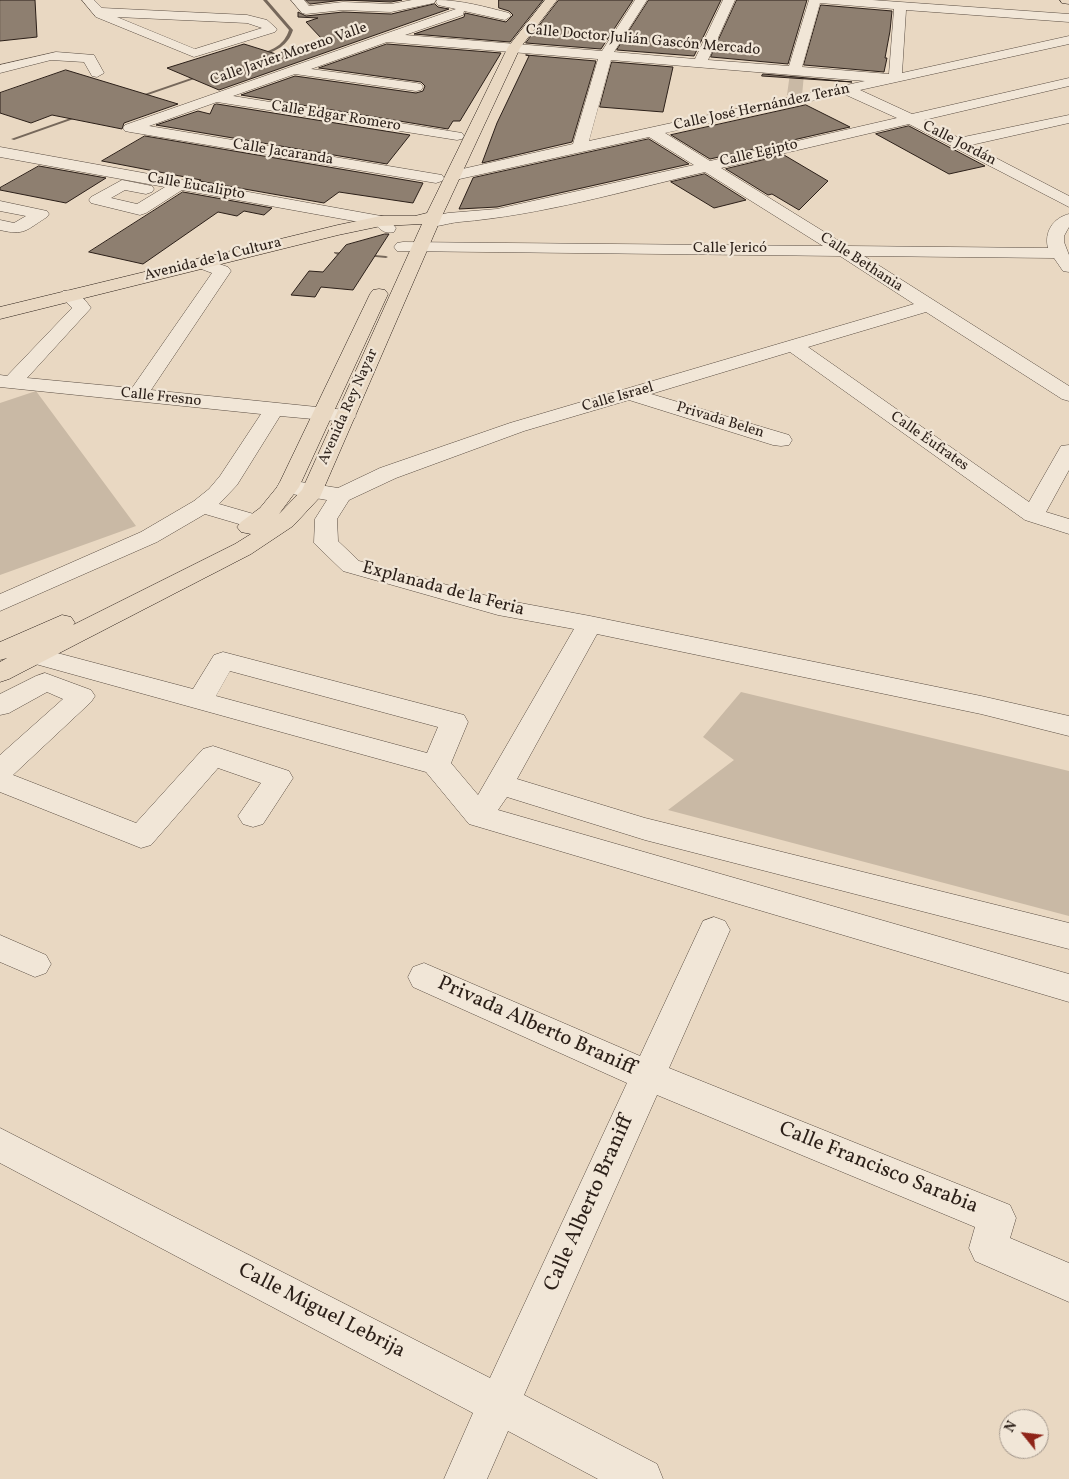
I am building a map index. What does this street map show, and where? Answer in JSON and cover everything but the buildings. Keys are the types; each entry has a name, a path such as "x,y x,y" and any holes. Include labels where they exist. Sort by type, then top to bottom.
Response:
{"main road":[{"name":"Avenida Rey Nayar","path":"446,176 458,136 508,46 539,0"},
{"name":"Avenida Rey Nayar","path":"3,658 234,539 268,513 288,487 323,414 411,247 428,221 446,176 508,46 551,0"},
{"name":"Avenida de la Cultura","path":"0,330 76,301 202,263 385,224 428,221"},
{"name":"Avenida de la Cultura","path":"0,313 76,301 222,271 342,234"},
{"name":"Avenida Rey Nayar","path":"36,656 243,549 285,521 312,492 346,416 411,247"}],"street":[{"path":"88,0 98,12 194,54 272,29 263,23 247,20 98,12"},
{"path":"297,0 306,10 343,6 391,8 434,0 459,6 505,9"},
{"path":"580,148 606,55 641,0"},
{"path":"700,62 729,0"},
{"path":"795,70 815,0"},
{"path":"822,0 900,6 987,17 1069,18"},
{"name":"Calle Javier Moreno Valle","path":"130,128 388,38 459,6"},
{"path":"895,79 900,6"},
{"name":"Calle Doctor Julián Gascón Mercado","path":"388,38 508,46 895,79"},
{"name":"Calle José Hernández Terán","path":"446,176 848,90 895,79 989,52 1069,40"},
{"path":"1,72 29,73 73,57 89,58 98,73"},
{"path":"294,70 416,88"},
{"name":"Calle Egipto","path":"428,221 497,214 1069,82"},
{"name":"Calle Jordán","path":"848,90 909,118 1069,202"},
{"name":"Calle Edgar Romero","path":"214,98 458,136"},
{"path":"957,143 997,136 1069,119"},
{"path":"586,126 607,135 643,134"},
{"name":"Calle Jacaranda","path":"130,128 446,176"},
{"name":"Calle Bethania","path":"643,134 708,166 1069,395"},
{"path":"997,136 1060,136"},
{"name":"Calle Eucalipto","path":"0,152 180,184 385,224"},
{"path":"0,164 18,156"},
{"path":"167,193 180,184"},
{"path":"0,206 40,214 16,229 0,225"},
{"path":"1069,219 1062,223 1056,231 1055,248 1069,267"},
{"name":"Calle Jericó","path":"411,247 1057,253"},
{"path":"138,395 222,271 202,263"},
{"path":"6,382 76,301"},
{"name":"Calle Israel","path":"341,495 388,473 517,427 927,306"},
{"name":"Calle Éufrates","path":"794,346 1033,515 1069,527"},
{"name":"Calle Fresno","path":"6,382 346,416"},
{"name":"Privada Belen","path":"630,394 781,440"},
{"path":"0,603 149,537 202,506 217,494 229,480 274,409"},
{"path":"1033,515 1069,451"},
{"path":"288,487 341,495"},
{"name":"Explanada de la Feria","path":"341,495 326,519 326,543 351,566 498,607 590,624 981,705 1069,726"},
{"path":"202,506 256,522"},
{"path":"479,816 500,784 590,624"},
{"path":"3,658 36,656 436,765 479,816 1069,988"},
{"path":"200,701 223,661 454,722 436,765"},
{"path":"0,706 45,682 82,696 0,771"},
{"path":"0,781 141,837 213,756 279,778 253,816"},
{"path":"500,784 645,830 1069,936"},
{"name":"Calle Alberto Braniff","path":"465,1479 714,930"},
{"path":"0,948 35,964"},
{"name":"Privada Alberto Braniff","path":"424,977 648,1076"},
{"name":"Calle Francisco Sarabia","path":"648,1076 997,1218 988,1248 1069,1283"},
{"name":"Calle Miguel Lebrija","path":"5,1156 499,1404 642,1479"}],"shaded area":[{"path":"790,73 804,74 802,96 787,95"},
{"path":"36,391 136,526 0,575 0,403"},
{"path":"741,692 1069,771 1069,916 668,810 734,760 703,737"}],"waterway":[{"path":"261,55 283,44 291,30 265,0"},
{"path":"138,97 201,76"},
{"path":"13,139 80,116"},
{"path":"336,253 350,254"},
{"path":"366,255 386,257"}]}
